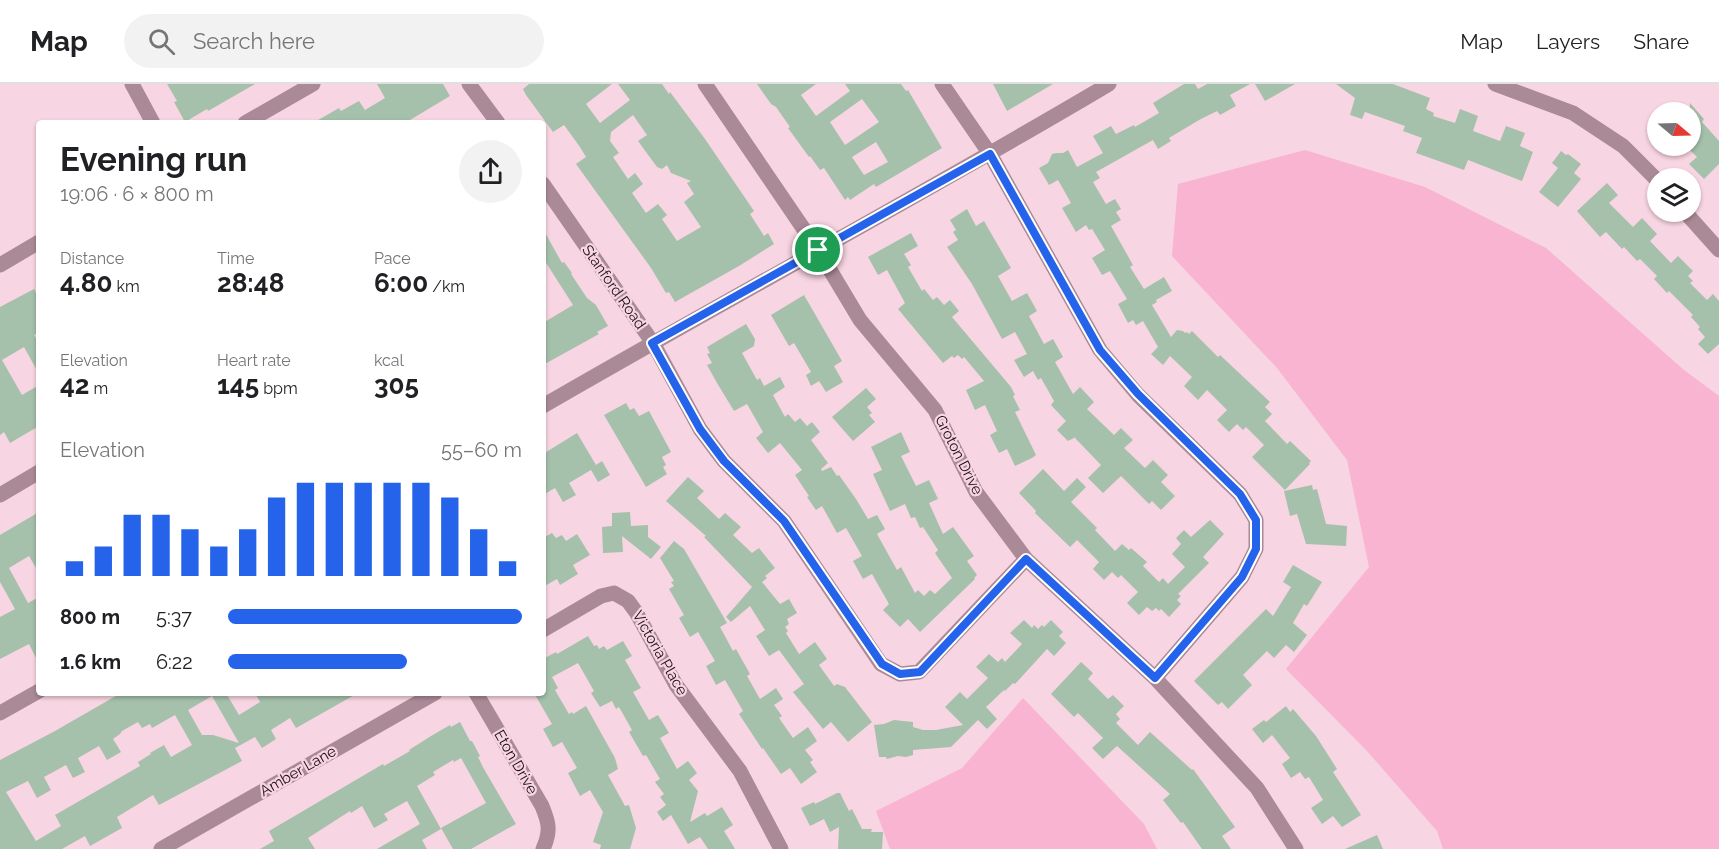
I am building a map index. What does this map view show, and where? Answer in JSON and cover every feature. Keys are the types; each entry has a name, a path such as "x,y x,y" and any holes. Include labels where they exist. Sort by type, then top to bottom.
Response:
{"street":[{"path":"132,84 151,120"},
{"path":"250,120 313,84"},
{"path":"469,84 496,120"},
{"name":"Groton Drive","path":"705,84 818,250 860,320 936,410 976,492 1026,559 1155,678 1257,788 1296,849"},
{"path":"942,84 990,154 1100,350 1138,394 1240,494 1256,520 1256,549 1242,577 1155,678"},
{"path":"546,404 990,154 1108,84"},
{"path":"1496,84 1572,113 1623,146 1647,170"},
{"name":"Stanford Road","path":"546,188 652,343 700,429 724,461 784,521 882,664 900,674 920,672 1026,559"},
{"path":"1694,222 1719,250"},
{"path":"0,265 36,244"},
{"path":"0,495 36,474"},
{"name":"Victoria Place","path":"546,628 601,596 614,593 628,601 676,685 740,771 781,849"},
{"path":"0,713 36,693"},
{"name":"Amber Lane","path":"161,849 430,696"},
{"name":"Eton Drive","path":"478,696 542,806 548,821 549,833 543,849"}],"shaded area":[{"path":"1305,150 1425,187 1546,248 1684,370 1719,396 1719,849 1443,849 1437,831 1367,751 1286,669 1369,567 1347,460 1277,368 1172,256 1178,184"},
{"path":"1023,698 1144,824 1157,849 890,849 876,811 962,768"}],"building":[{"path":"167,84 255,84 188,120 184,120 174,102 177,101"},
{"path":"377,84 443,84 450,96 410,120 318,120 339,108 341,111 359,101 365,110 385,98"},
{"path":"529,84 612,84 586,104 600,123 630,100 618,84 662,84 705,139 754,211 750,214 764,236 768,233 774,244 675,302 669,292 666,293 651,268 576,164 586,157 580,147 564,125 553,132 523,89","holes":["633,115 647,135 638,141 657,167 662,169 667,165 671,173 691,181 687,183 694,194 684,202 701,227 677,241 662,219 667,215 658,204 646,213 632,193 643,184 635,173 628,179 613,157 619,153 610,141 611,132"]},
{"path":"757,84 816,84 801,95 816,116 850,91 845,84 901,84 906,91 908,90 942,148 876,187 874,184 850,200 848,197 845,200 824,168 820,170 809,157 776,107 771,104","holes":["862,99 879,122 845,145 830,122","876,142 888,162 864,175 852,157"]},
{"path":"993,84 1053,84 1007,111"},
{"path":"1184,84 1195,84 1198,89 1207,84 1250,84 1230,95 1236,106 1220,115 1217,111 1199,120 1169,138 1171,141 1158,149 1153,140 1096,172 1100,178 1093,182 1106,204 1115,199 1121,209 1116,212 1121,220 1111,226 1133,265 1130,267 1144,289 1164,277 1172,291 1156,300 1157,302 1152,305 1171,337 1177,330 1189,334 1192,331 1218,357 1220,355 1270,402 1265,407 1272,414 1265,421 1287,444 1290,441 1311,461 1285,490 1252,457 1264,445 1246,427 1243,430 1237,424 1229,432 1217,420 1227,410 1207,390 1198,400 1184,386 1192,377 1170,356 1163,365 1151,354 1158,347 1143,321 1136,325 1133,320 1128,323 1118,304 1127,299 1110,271 1102,275 1092,258 1105,250 1092,229 1089,230 1086,225 1076,232 1062,208 1071,203 1058,180 1049,185 1039,168 1048,163 1052,154 1068,150 1077,167 1103,153 1093,136 1111,126 1116,134 1134,125 1135,127 1159,113 1153,103"},
{"path":"1255,84 1295,84 1265,101"},
{"path":"1336,84 1393,84 1430,98 1426,109 1434,113 1433,116 1455,123 1460,109 1478,116 1473,131 1500,141 1506,126 1525,133 1520,146 1533,152 1522,181 1468,160 1464,170 1416,153 1422,138 1403,131 1405,126 1365,112 1362,119 1350,115 1355,98"},
{"path":"1701,116 1704,119 1702,122 1719,141 1719,164 1704,179 1701,176 1701,168 1693,168 1689,164 1701,156"},
{"path":"1561,151 1581,164 1574,173 1581,179 1558,207 1539,192 1558,168 1552,163"},
{"path":"1607,183 1618,195 1609,203 1633,227 1642,218 1657,234 1650,241 1671,263 1678,256 1693,271 1688,276 1693,281 1690,283 1707,300 1713,294 1719,301 1719,344 1708,354 1698,344 1705,337 1691,317 1693,315 1669,291 1667,293 1654,279 1657,276 1640,259 1637,261 1606,232 1600,237 1577,211"},
{"path":"967,209 976,226 984,221 1011,268 998,276 1012,301 1027,293 1037,311 1029,316 1044,344 1053,339 1063,357 1055,362 1073,394 1080,387 1094,402 1087,409 1114,435 1121,428 1133,440 1124,448 1145,468 1153,460 1168,475 1161,482 1175,496 1161,510 1152,501 1149,504 1121,476 1103,493 1088,478 1101,465 1076,437 1068,441 1057,430 1066,421 1051,405 1054,401 1041,378 1038,380 1033,371 1024,377 1014,360 1027,354 1015,332 1002,339 972,284 947,247 958,240 953,232 956,230 950,220"},
{"path":"911,233 918,246 904,254 911,265 908,267 922,291 924,289 933,300 937,297 944,305 950,300 959,311 952,317 1011,387 1020,410 1015,412 1036,455 1032,458 1015,466 1007,449 999,453 990,435 997,431 985,405 975,410 966,390 984,381 964,357 962,359 958,355 954,358 952,356 943,363 898,309 905,303 887,270 878,275 868,257"},
{"path":"546,234 562,263 564,262 572,273 587,298 596,305 608,326 597,332 599,334 546,363 546,321 573,305 546,263"},
{"path":"34,289 36,293 36,334 34,335 36,338 36,369 24,347 2,360 22,395 36,387 36,428 10,443 4,432 0,435 0,307"},
{"path":"804,295 842,361 834,366 843,382 826,392 819,381 811,386 806,375 811,372 794,343 789,346 771,315"},
{"path":"746,324 755,339 754,346 742,353 757,380 760,378 764,386 780,377 785,387 773,395 785,417 788,414 795,422 800,418 807,426 812,422 820,432 811,440 828,463 821,469 822,471 831,467 837,476 839,475 868,519 877,515 885,529 877,534 897,570 901,567 915,593 918,590 924,596 930,590 935,594 952,578 935,553 938,550 923,527 920,528 915,517 911,518 905,504 890,511 873,474 882,470 871,447 901,432 910,452 901,456 916,486 929,480 938,499 929,503 943,534 953,527 974,556 967,561 977,575 975,579 920,632 908,619 900,627 883,610 889,604 872,574 863,579 853,561 862,556 846,528 837,533 822,506 816,510 795,475 802,470 780,443 768,453 756,438 763,432 747,404 734,411 717,383 707,365 712,363 707,354 710,353 707,347"},
{"path":"866,388 876,399 867,407 872,413 869,415 875,422 853,441 832,417"},
{"path":"626,403 630,410 634,408 639,416 649,411 671,452 662,457 666,465 663,467 667,474 646,487 604,415"},
{"path":"577,433 596,465 602,461 610,475 598,482 591,470 569,483 576,495 563,502 555,488 546,493 546,452"},
{"path":"1043,469 1064,491 1077,478 1086,487 1071,502 1097,528 1095,530 1115,551 1122,544 1129,550 1131,548 1147,562 1143,566 1159,582 1163,578 1168,584 1185,567 1172,554 1181,544 1176,538 1184,530 1191,537 1210,520 1224,534 1203,557 1209,563 1178,594 1181,596 1177,600 1181,604 1169,617 1161,609 1159,611 1156,608 1152,611 1147,607 1139,615 1127,603 1138,592 1121,575 1118,578 1112,572 1104,580 1093,569 1099,562 1077,540 1070,547 1035,513 1036,511 1019,493"},
{"path":"688,477 704,491 697,498 719,519 725,513 741,527 733,535 752,553 759,548 775,568 765,576 767,578 762,582 780,604 789,599 797,613 787,619 789,624 785,627 788,631 786,633 799,654 815,642 827,659 819,665 834,686 837,684 845,687 872,722 848,742 831,722 823,729 793,692 804,684 779,650 769,656 756,636 765,630 750,606 731,622 726,617 752,587 704,537 706,536 666,501"},
{"path":"1312,485 1313,490 1317,489 1326,524 1347,526 1346,546 1306,544 1297,514 1290,516 1284,491"},
{"path":"630,512 631,526 648,525 648,537 661,547 651,559 622,536 623,552 603,553 602,527 612,526 612,513"},
{"path":"36,514 36,568 29,556 9,568 28,603 36,599 36,658 29,644 0,659 0,617 15,609 0,582 0,535"},
{"path":"552,533 556,538 562,535 566,541 577,534 590,555 573,565 578,574 560,585 557,579 546,585 546,536"},
{"path":"674,541 684,549 727,623 720,627 733,651 736,649 750,674 747,676 760,699 776,688 783,699 774,705 782,716 779,718 793,738 808,727 817,741 805,750 813,760 810,762 817,772 801,784 790,768 781,774 762,749 739,714 743,711 725,680 716,685 706,666 715,661 698,632 690,637 679,618 684,615 669,589 674,586 671,582 674,581 660,558"},
{"path":"1293,565 1322,582 1307,606 1304,604 1293,623 1307,635 1294,652 1286,645 1274,658 1267,651 1243,675 1252,685 1228,709 1222,702 1218,705 1194,681 1266,609 1273,616 1291,587 1283,582"},
{"path":"1024,620 1032,628 1034,625 1038,629 1051,620 1063,632 1059,636 1066,643 1054,656 1047,649 1015,684 1013,683 1004,690 986,707 997,719 987,729 978,720 951,747 913,750 913,755 906,757 898,756 887,759 879,757 874,725 894,720 913,722 913,727 923,730 936,730 963,725 945,707 960,692 967,699 988,678 976,667 989,654 998,662 1002,658 1005,662 1022,644 1010,633"},
{"path":"588,636 594,646 597,645 599,649 604,646 607,650 623,641 632,656 625,660 641,688 633,692 649,720 658,715 669,733 660,738 677,769 688,761 697,773 689,780 698,791 690,822 722,807 733,825 724,831 735,849 708,849 700,837 688,844 671,815 663,821 657,812 666,805 660,797 664,794 655,782 660,779 629,732 632,730 619,707 616,709 612,701 600,707 578,663 552,677 558,688 555,690 569,714 586,706 615,758 618,769 608,775 625,806 629,805 636,828 630,849 600,849 601,845 593,842 603,812 590,790 580,796 568,773 577,768 562,742 553,747 543,729 552,724 536,696 546,696 546,657 556,652 557,654"},
{"path":"1081,662 1093,673 1088,679 1108,699 1113,695 1124,706 1116,714 1120,719 1116,723 1138,745 1150,732 1193,769 1235,827 1222,836 1231,849 1202,849 1183,822 1181,823 1163,800 1170,794 1117,746 1103,759 1092,748 1103,738 1078,713 1074,717 1051,694"},
{"path":"116,696 212,696 228,696 239,715 260,702 257,696 353,696 296,728 290,718 271,730 276,739 262,748 255,737 235,748 242,761 159,805 153,795 117,817 122,828 90,846 85,836 62,849 0,849 0,760","holes":["212,696 239,743 213,735 202,735 188,710","175,715 192,745 171,757 164,745 150,753 138,762 140,766 55,815 61,826 36,841 6,792 28,781 37,798 51,790 44,777 66,765 73,778 85,772 78,758 99,746 107,760 121,752 113,739 138,722 142,728 150,724 152,728"]},
{"path":"1286,706 1290,712 1293,709 1316,736 1337,769 1333,772 1361,815 1342,827 1333,816 1322,824 1311,808 1323,800 1309,777 1305,779 1300,772 1291,778 1282,764 1290,758 1272,735 1263,743 1252,729 1264,720 1266,722"},
{"path":"460,722 516,824 471,849 453,849 441,828 486,803 461,758 433,772 435,775 417,786 441,829 422,840 427,849 377,849 420,824 407,801 384,814 388,820 374,828 362,806 351,813 350,811 308,838 315,849 260,849 274,841 269,831 383,764 384,766 410,751 450,725 451,727"},
{"path":"840,793 849,811 852,809 862,829 883,832 882,849 838,849 839,827 830,832 824,819 810,826 801,808"},
{"path":"1377,835 1383,849 1345,849"}],"route":[{"path":"990,154 1100,350 1138,394 1240,494 1256,520 1256,549 1242,577 1155,678 1026,559 920,672 900,674 882,664 784,521 724,461 700,429 652,343 818,250 990,154"}]}
